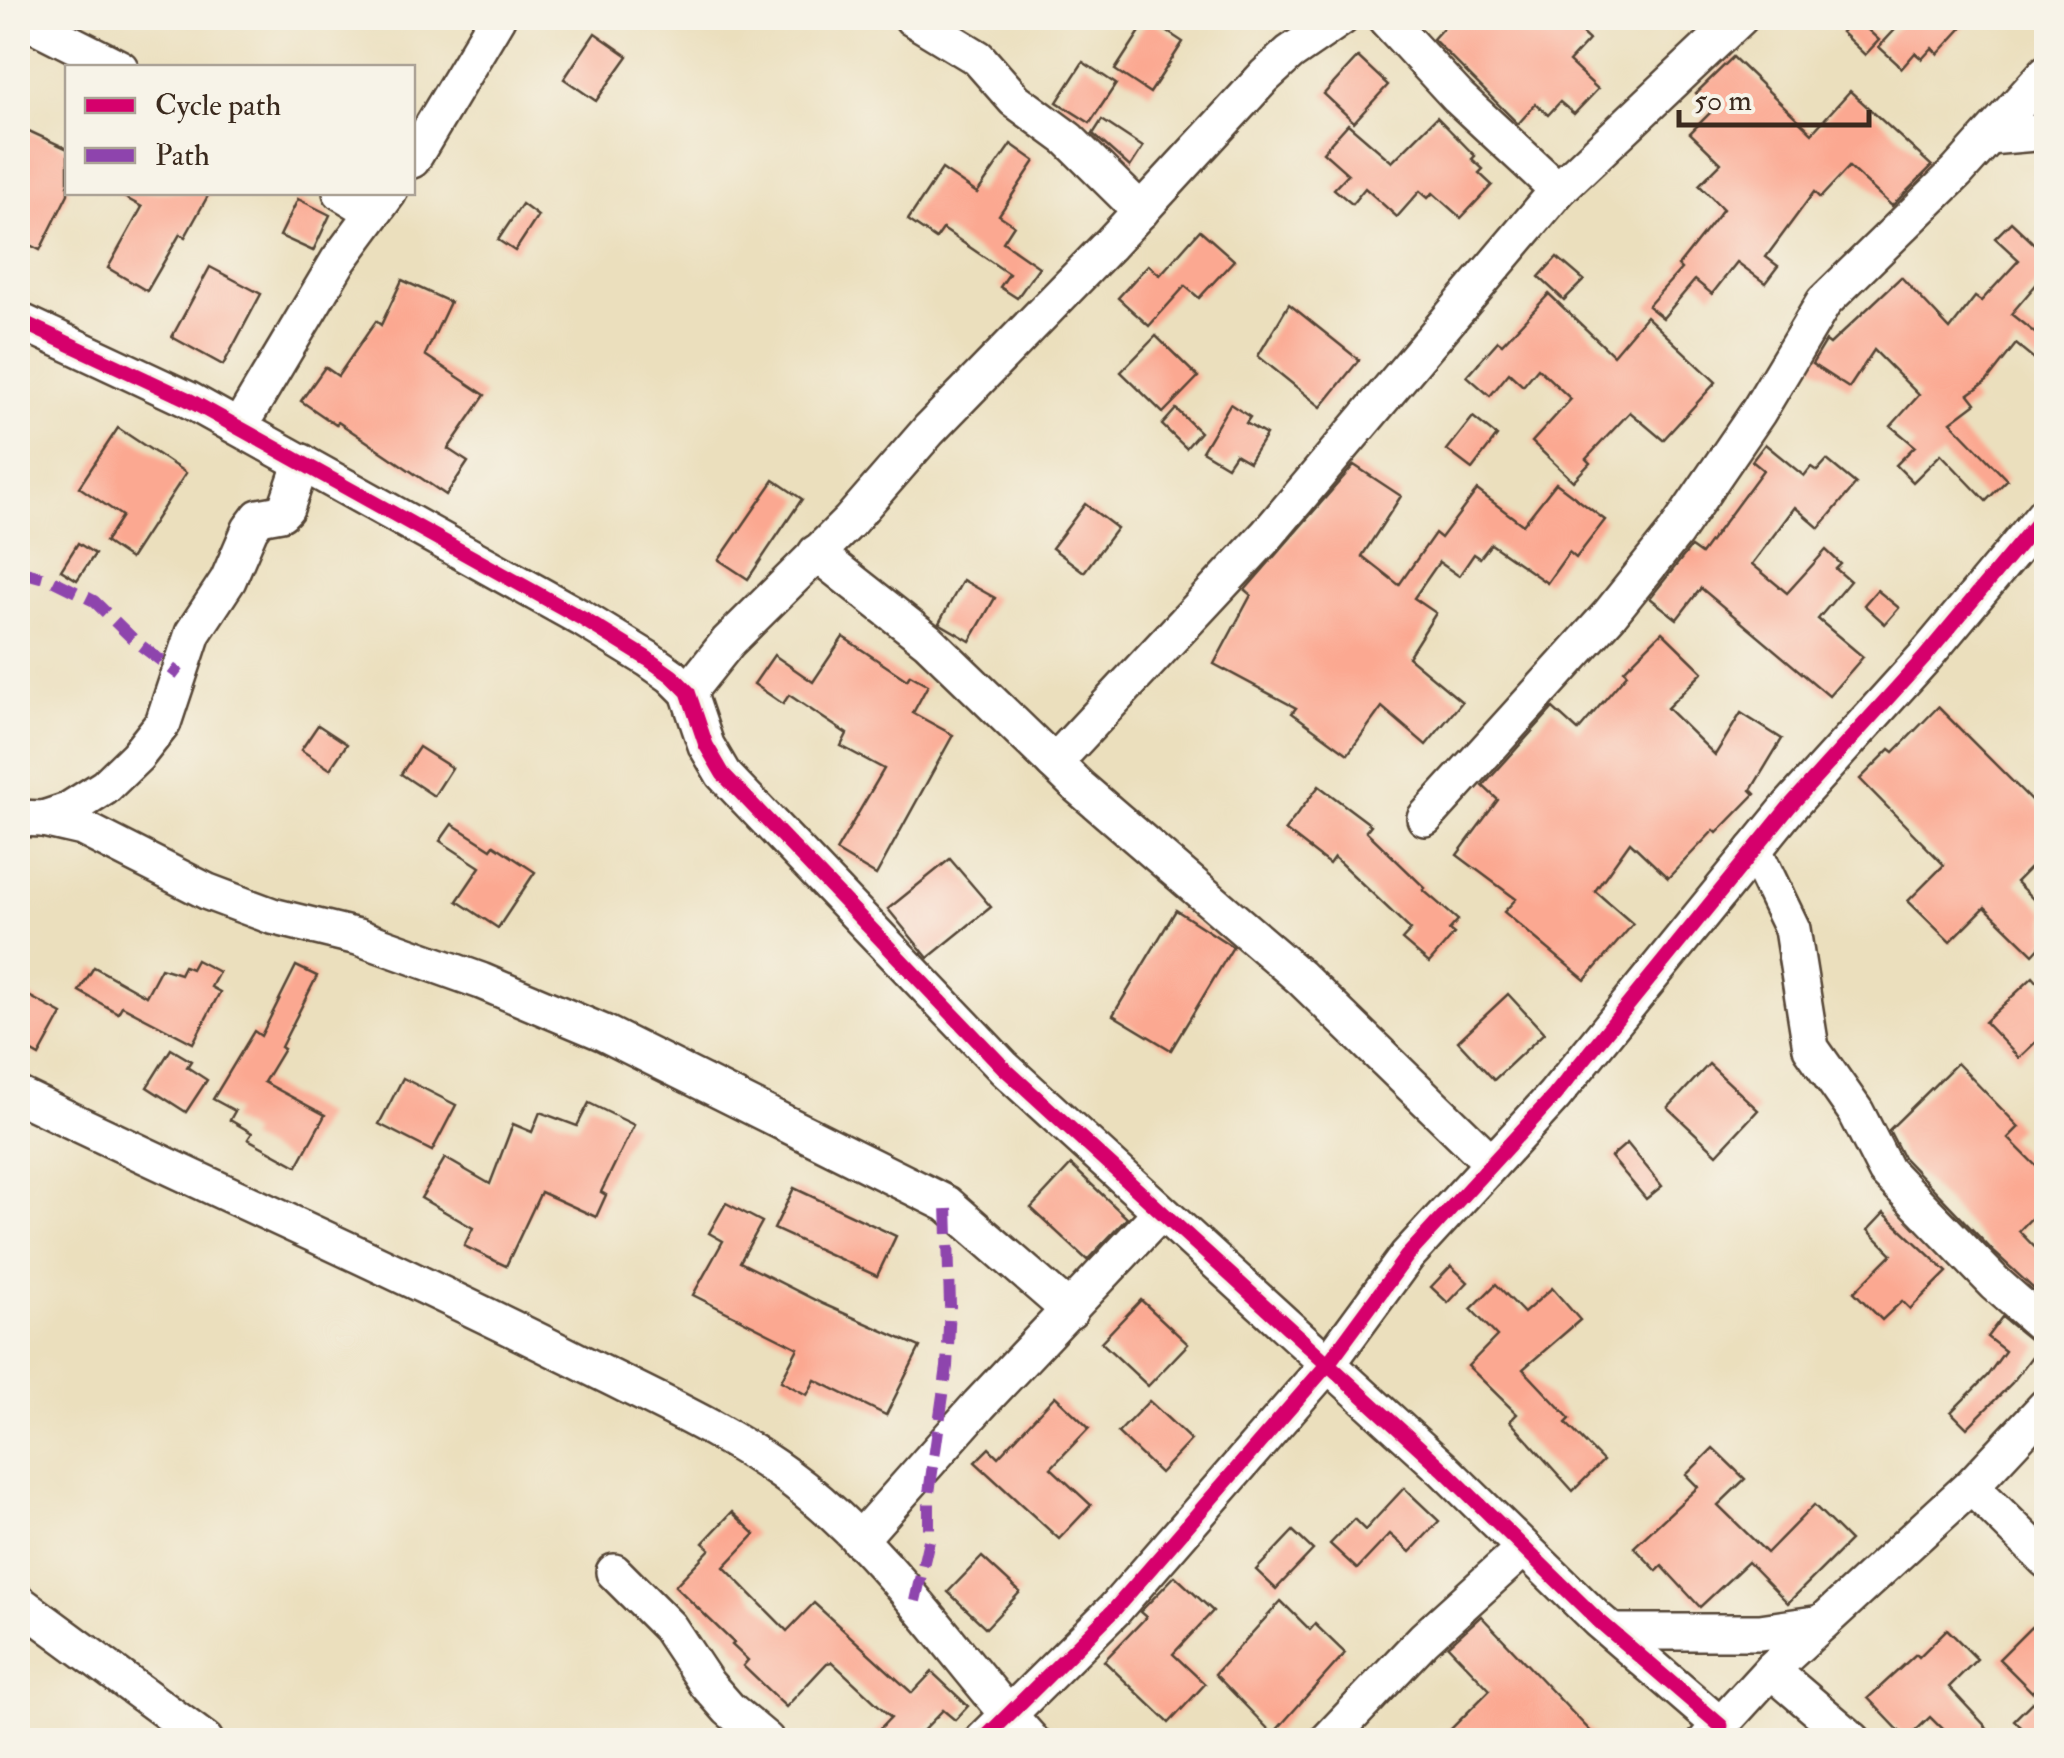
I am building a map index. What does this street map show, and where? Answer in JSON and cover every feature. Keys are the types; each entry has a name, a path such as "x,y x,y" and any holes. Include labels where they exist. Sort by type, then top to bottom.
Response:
{"street":[{"path":"21,18 114,65"},
{"path":"415,155 497,18"},
{"path":"912,18 978,58 1016,100 1068,139 1141,211"},
{"path":"688,692 728,642 849,522 991,363 1141,211 1264,76 1342,18"},
{"path":"1385,18 1458,97 1558,190"},
{"path":"1054,763 1267,535 1558,190 1740,18"},
{"path":"1425,818 1610,614 1675,534 1758,412 1824,302 1989,137 2046,74"},
{"path":"1989,137 2046,132"},
{"path":"239,427 338,262 381,202 353,195"},
{"path":"18,320 187,398 583,619 672,676 688,692 706,746 723,774 1004,1068 1443,1469 1714,1733 1771,1670 1970,1486 2046,1406"},
{"path":"30,818 85,801 105,787 163,723 193,632 228,580 254,521 286,508 302,462"},
{"path":"983,1740 1019,1728 1114,1610 1327,1365 1407,1256 1554,1096 1754,850 1924,658 2046,512"},
{"path":"816,553 928,640 1054,763 1300,977 1492,1164"},
{"path":"30,818 82,828 208,892 272,916 358,937 446,968 604,1033 946,1204 1070,1310"},
{"path":"1754,850 1792,929 1811,1048 1856,1112 1886,1171 1996,1284 2046,1328"},
{"path":"18,1095 496,1319 754,1453 804,1489 859,1540 915,1601 1019,1728"},
{"path":"859,1540 979,1405 1160,1213"},
{"path":"1970,1486 2046,1560"},
{"path":"1328,1740 1424,1639 1523,1549"},
{"path":"614,1572 669,1628 707,1684 766,1740"},
{"path":"18,1602 205,1740"},
{"path":"1613,1632 1760,1632 1822,1623"},
{"path":"1771,1670 1853,1740"}],"building":[{"path":"1452,18 1565,18 1589,40 1569,62 1598,89 1574,114 1560,102 1548,115 1536,104 1518,124 1433,39"},
{"path":"1855,18 1879,40 1865,55 1841,32"},
{"path":"1906,18 1971,18 1938,54 1932,48 1922,59 1915,53 1902,68 1879,47"},
{"path":"1148,19 1183,42 1150,93 1115,70"},
{"path":"595,33 628,56 596,101 564,79"},
{"path":"1358,57 1388,85 1354,122 1324,94"},
{"path":"1733,57 1812,133 1850,91 1932,166 1892,206 1849,167 1820,198 1814,192 1766,257 1778,266 1765,283 1737,262 1712,294 1695,280 1663,318 1648,306 1681,269 1678,266 1723,209 1699,185 1721,163 1690,133 1712,111 1696,93"},
{"path":"1083,62 1116,84 1090,123 1057,102"},
{"path":"1437,117 1475,156 1472,159 1483,169 1479,173 1492,185 1461,218 1433,193 1428,198 1420,191 1397,217 1365,188 1352,204 1334,189 1348,174 1323,152 1348,124 1392,162"},
{"path":"1102,120 1143,147 1130,167 1093,134"},
{"path":"18,126 65,148 68,195 40,250 18,239"},
{"path":"1011,144 1035,161 999,215 1014,225 1003,242 1039,267 1017,298 1000,287 1009,274 943,229 936,239 908,220 942,169 977,193"},
{"path":"120,195 208,195 147,291 108,268 142,207"},
{"path":"298,199 330,215 313,251 280,236"},
{"path":"522,204 538,216 515,251 498,240"},
{"path":"2011,222 2046,255 2046,273 2011,314 2046,342 2046,351 2038,362 2016,344 1987,381 1969,394 1976,403 1951,422 2007,480 1986,501 1941,454 1913,482 1896,465 1915,446 1891,426 1919,395 1874,350 1849,388 1812,364 1826,341 1830,344 1901,277 1950,329 1975,297 1981,301 2019,260 1995,238"},
{"path":"1200,230 1234,260 1199,298 1185,286 1149,326 1118,298 1148,265 1160,275"},
{"path":"1557,257 1584,280 1564,300 1539,277"},
{"path":"210,267 261,294 223,365 172,337"},
{"path":"402,280 450,302 425,355 485,395 448,449 468,462 446,495 301,401 325,367 338,376 376,321 381,325"},
{"path":"1549,294 1613,355 1646,316 1716,382 1663,440 1630,412 1586,459 1590,463 1573,481 1532,442 1571,399 1538,368 1523,386 1509,373 1490,396 1467,376"},
{"path":"1289,304 1359,360 1321,407 1258,356"},
{"path":"1156,336 1198,377 1163,413 1121,372"},
{"path":"1230,404 1250,417 1246,423 1266,435 1249,462 1235,454 1227,466 1202,451"},
{"path":"1176,409 1200,432 1186,448 1162,425"},
{"path":"1473,417 1497,436 1472,469 1447,450"},
{"path":"118,428 186,473 130,559 105,542 122,516 79,487"},
{"path":"1765,444 1804,476 1811,467 1817,471 1827,460 1856,484 1819,528 1795,507 1752,564 1787,593 1826,550 1841,564 1836,569 1850,581 1818,619 1863,657 1829,696 1701,588 1677,619 1650,598 1691,547 1701,554 1763,470 1752,461"},
{"path":"1354,465 1401,496 1362,556 1399,585 1435,533 1441,538 1477,490 1523,525 1556,483 1605,520 1576,558 1569,552 1547,583 1491,544 1480,558 1474,554 1459,576 1439,562 1414,598 1436,613 1408,657 1462,702 1426,745 1382,707 1348,754 1292,713 1296,708 1214,664 1251,595 1245,590"},
{"path":"774,480 802,499 748,579 719,560"},
{"path":"1085,504 1117,528 1084,572 1052,548"},
{"path":"78,543 95,554 77,580 61,570"},
{"path":"963,580 995,598 970,641 939,623"},
{"path":"1877,590 1899,608 1885,624 1864,605"},
{"path":"1662,632 1703,672 1667,708 1715,755 1741,713 1782,739 1751,790 1755,794 1668,878 1630,842 1595,891 1633,924 1585,980 1504,912 1516,899 1457,855 1498,800 1483,786 1553,708 1578,731 1627,674 1624,670"},
{"path":"843,637 907,680 910,675 928,685 913,713 953,735 876,875 836,851 884,769 841,746 847,734 789,695 783,704 754,684 774,655 813,682"},
{"path":"1938,707 2046,815 2046,852 2016,882 2046,912 2046,940 2033,954 1985,907 1950,942 1908,901 1944,865 1860,779 1890,749 1894,752"},
{"path":"318,725 347,744 330,769 301,750"},
{"path":"419,747 452,768 434,796 401,774"},
{"path":"1319,786 1371,825 1366,831 1458,920 1449,930 1454,934 1429,963 1402,940 1411,930 1334,857 1329,864 1285,830"},
{"path":"452,824 535,872 498,928 457,901 480,867 440,841"},
{"path":"950,859 991,907 928,958 888,909"},
{"path":"1176,910 1233,947 1171,1050 1113,1015"},
{"path":"196,960 219,972 211,987 220,992 193,1043 122,1006 118,1013 79,991 94,967 146,996 161,968 180,974 184,966 191,969"},
{"path":"296,966 317,976 281,1047 284,1049 264,1082 325,1115 297,1166 248,1139 252,1133 230,1120 235,1111 213,1099 254,1031 261,1036"},
{"path":"2033,977 2046,992 2046,1032 2019,1058 1985,1022"},
{"path":"18,990 62,1014 39,1056 18,1044"},
{"path":"1508,994 1544,1033 1494,1080 1458,1041"},
{"path":"171,1049 191,1061 187,1067 207,1080 186,1112 147,1087"},
{"path":"1957,1063 2019,1127 2008,1138 2046,1176 2046,1203 2019,1231 2046,1259 2046,1300 1903,1157 1889,1130"},
{"path":"1709,1064 1758,1110 1717,1154 1668,1108"},
{"path":"403,1078 456,1105 432,1151 379,1124"},
{"path":"589,1103 634,1125 601,1192 606,1195 596,1217 541,1192 506,1266 464,1246 473,1228 421,1198 445,1158 490,1184 513,1124 532,1132 540,1112 577,1126"},
{"path":"1627,1143 1662,1186 1646,1199 1611,1157"},
{"path":"1071,1165 1127,1218 1087,1260 1031,1208"},
{"path":"794,1188 896,1236 877,1276 774,1229"},
{"path":"726,1203 762,1222 740,1262 920,1347 886,1415 815,1380 807,1395 781,1381 798,1348 693,1295 723,1241 709,1233"},
{"path":"1884,1213 1947,1272 1910,1309 1902,1301 1882,1320 1854,1292 1892,1254 1868,1230"},
{"path":"1451,1266 1468,1282 1448,1303 1431,1287"},
{"path":"1496,1284 1524,1313 1552,1288 1580,1320 1523,1369 1603,1461 1573,1491 1510,1421 1517,1414 1468,1366 1497,1336 1471,1309"},
{"path":"1141,1300 1188,1344 1148,1386 1101,1342"},
{"path":"2002,1317 2039,1347 2012,1383 1967,1428 1951,1412 1987,1376 2005,1351 1987,1337"},
{"path":"1055,1396 1089,1428 1051,1468 1091,1505 1059,1539 975,1462 989,1448 998,1457"},
{"path":"1149,1401 1191,1440 1160,1473 1118,1433"},
{"path":"1713,1448 1745,1479 1718,1505 1767,1553 1814,1505 1850,1541 1788,1603 1748,1562 1700,1607 1662,1566 1657,1571 1634,1547 1698,1487 1686,1475"},
{"path":"1404,1488 1439,1521 1410,1552 1390,1534 1357,1569 1330,1544 1354,1519 1365,1530"},
{"path":"732,1512 755,1534 724,1567 787,1631 814,1603 912,1693 932,1672 968,1706 955,1720 943,1710 914,1740 869,1740 891,1717 832,1662 786,1707 743,1666 748,1660 734,1643 675,1586 710,1549 703,1543"},
{"path":"1293,1531 1313,1550 1276,1589 1256,1570"},
{"path":"982,1557 1020,1592 986,1628 948,1592"},
{"path":"1175,1576 1213,1611 1173,1654 1205,1684 1169,1723 1104,1661 1146,1617 1140,1612"},
{"path":"1281,1601 1310,1630 1315,1624 1345,1653 1273,1734 1215,1674"},
{"path":"1481,1616 1599,1740 1440,1740 1490,1690 1448,1646"},
{"path":"2031,1627 2046,1642 2046,1677 2032,1692 1999,1659"},
{"path":"1947,1629 1977,1659 1949,1687 1990,1731 1980,1740 1953,1740 1930,1717 1907,1739 1868,1698"},
{"path":"2032,1702 2046,1716 2046,1740 2034,1740 2014,1720"}],"marked path":[{"path":"18,571 52,580 94,601 136,642 180,675"},
{"path":"915,1601 929,1540 929,1493 947,1367 947,1204"}],"cycle path":[{"path":"18,320 187,399 583,619 672,676 688,692 706,745 723,774 1004,1068 1443,1469 1598,1620 1721,1726"},
{"path":"983,1740 1114,1610 1327,1365 1407,1256 1554,1096 1789,807 1924,658 2046,512"}]}
